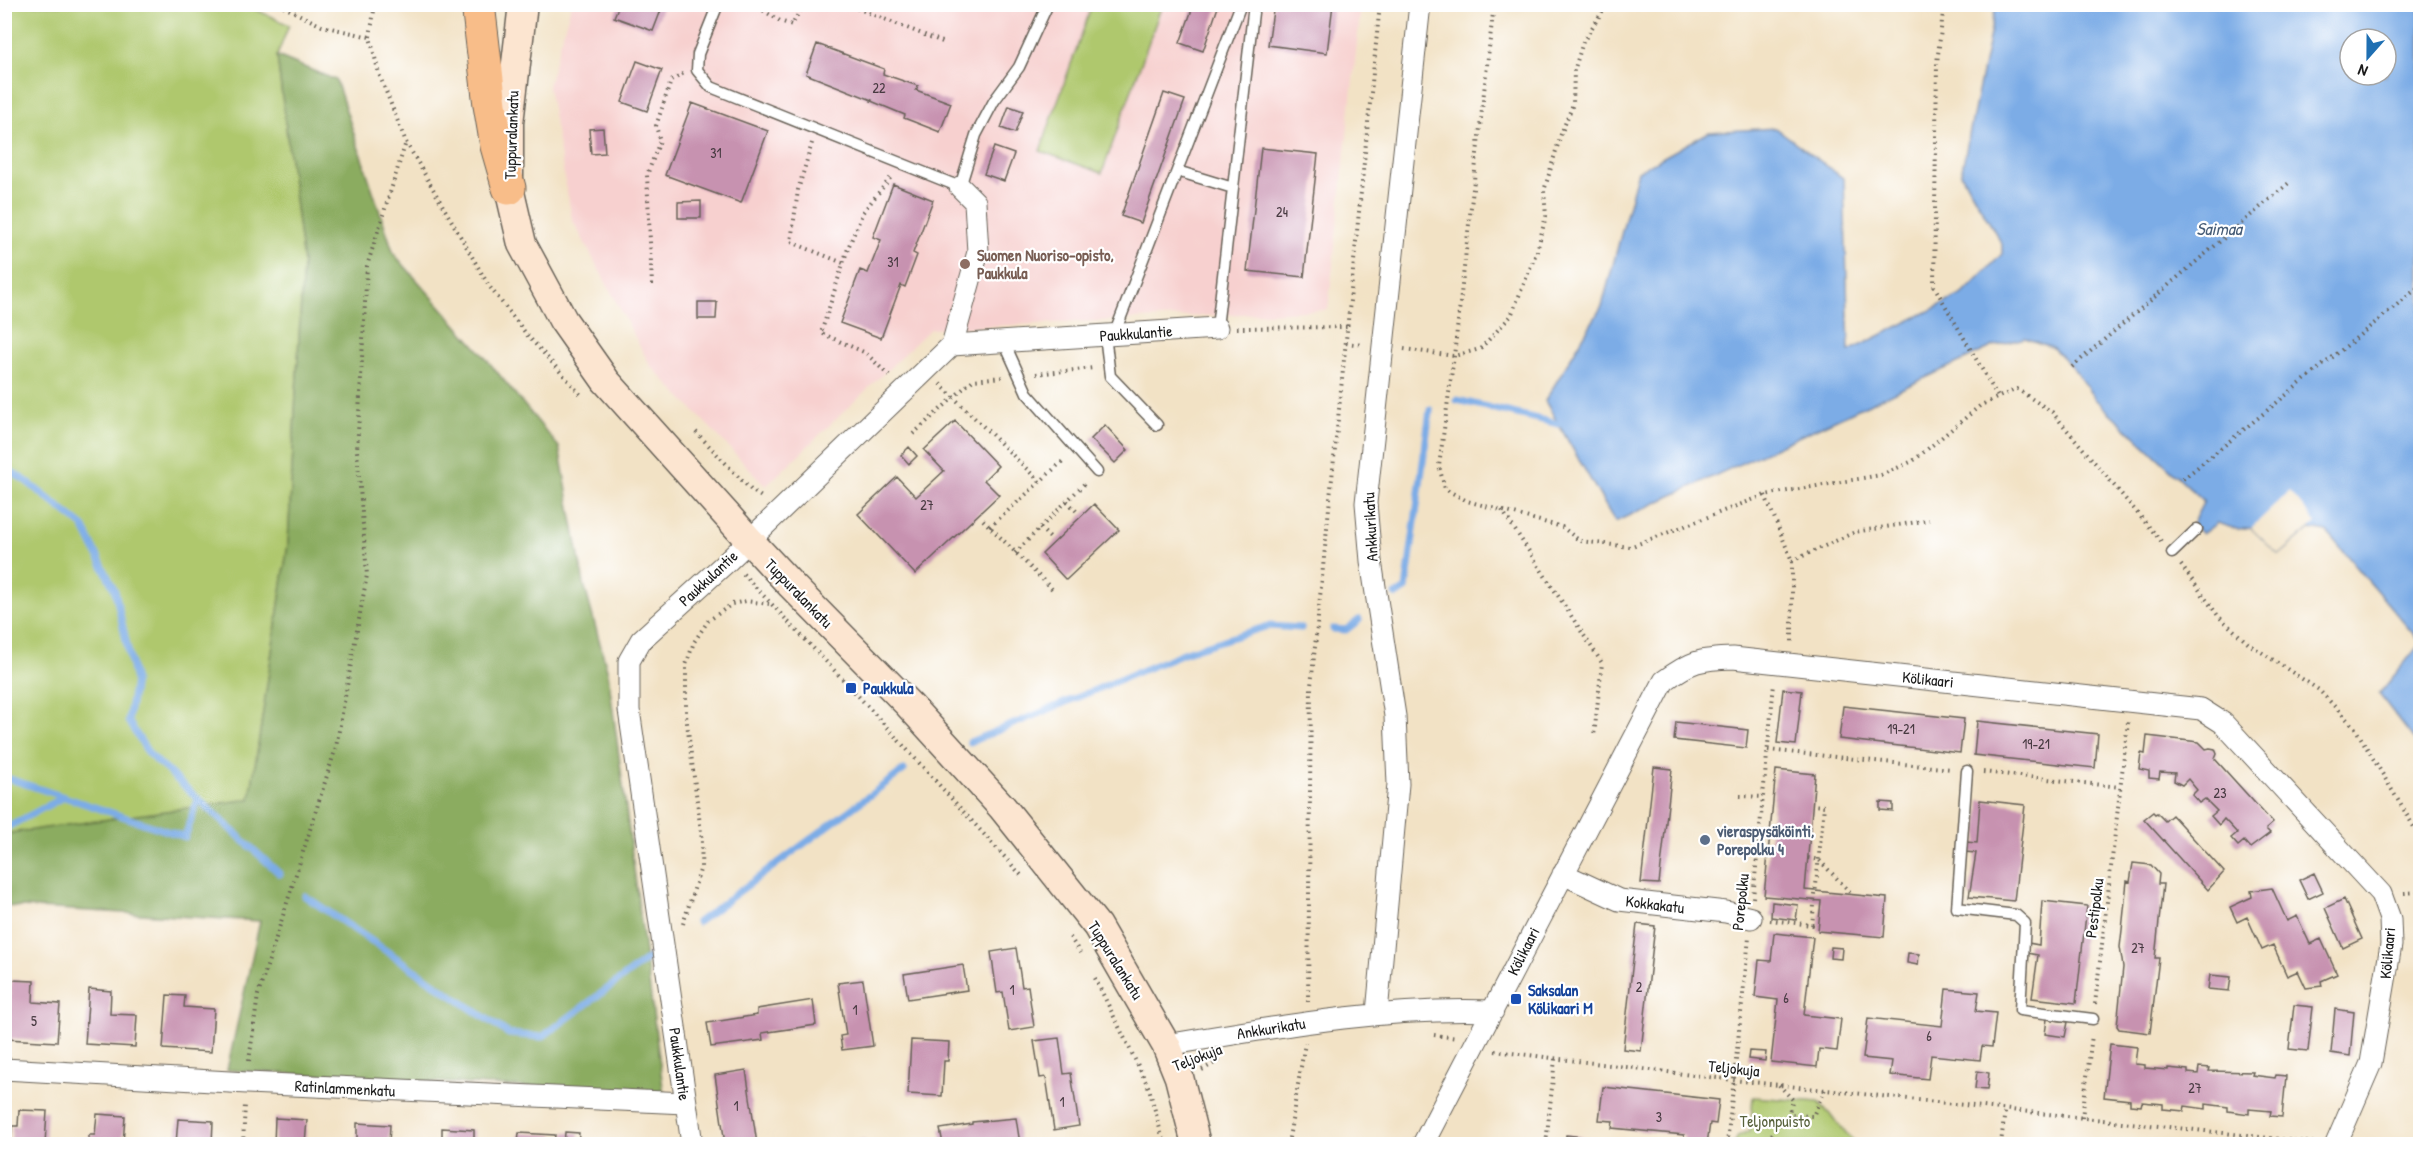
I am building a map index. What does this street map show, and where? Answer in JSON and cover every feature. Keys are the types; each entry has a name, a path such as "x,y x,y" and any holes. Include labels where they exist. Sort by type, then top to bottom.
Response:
{"highway":[{"path":"478,4 494,126 509,188"}],"street":[{"name":"Tuppuralankatu","path":"523,4 509,123 509,188 522,244 563,320 606,381 790,585 909,705 1002,807 1097,926 1166,1045 1179,1077 1196,1144"},
{"name":"Ankkurikatu","path":"1377,1013 1398,784 1395,716 1371,561 1366,503 1420,4"},
{"path":"952,345 978,252 975,202 960,187"},
{"name":"Paukkulantie","path":"692,1144 629,710 629,661 641,640 729,560 952,345 1217,328"},
{"name":"Kölikaari","path":"1423,1144 1664,681 1683,667 1704,658 1733,658 2201,709 2223,723 2381,894 2390,920 2391,945 2371,1063 2336,1144"},
{"name":"Kokkakatu","path":"1563,874 1620,900 1726,912 1751,918"},
{"name":"Ankkurikatu","path":"1166,1045 1377,1013 1493,1011"},
{"name":"Ratinlammenkatu","path":"4,1069 247,1083 685,1103"}],"lane":[{"path":"718,4 698,54 697,70 711,87 960,187 976,135 994,102 1019,67 1048,4"},
{"path":"1157,425 1110,376 1110,335 1177,171 1241,4"},
{"path":"1217,328 1254,4"},
{"path":"1177,171 1233,188"},
{"path":"1004,342 1027,393 1078,448 1096,472"},
{"path":"2172,554 2197,529"},
{"path":"1967,771 1957,908 2016,915 2025,923 2020,1010 2093,1019"}],"path":[{"path":"278,4 322,26 370,37"},
{"path":"375,4 370,37 379,74 406,142 489,286 528,336 590,405"},
{"path":"753,4 780,21 792,25 804,4"},
{"path":"846,4 945,43"},
{"path":"1288,1144 1308,1022 1311,686 1380,4"},
{"path":"1494,4 1454,356 1439,466 1445,489 1467,501 1562,527 1580,541 1630,547 1765,495 1881,475 1913,461 1981,405 2017,389 2052,412 2172,554 2219,617 2250,644 2319,690 2355,728 2421,837"},
{"path":"1454,356 1480,349 1511,316 1537,251 1546,216 1544,190 1573,104 1574,71 1583,42 1606,4"},
{"path":"1944,4 1937,63 1934,286 1998,397"},
{"path":"652,285 647,175 660,141 656,126 671,81 697,66"},
{"path":"815,129 798,190 790,242 843,263"},
{"path":"243,1144 247,1083 258,995 336,747 367,576 357,452 367,266 406,142"},
{"path":"900,395 892,379 866,353 821,333 843,263 863,212 894,173 908,166"},
{"path":"2072,367 2290,182"},
{"path":"2183,479 2421,286"},
{"path":"1217,328 1348,327"},
{"path":"937,382 1040,482"},
{"path":"696,432 751,490 764,499 777,513"},
{"path":"990,527 1078,448"},
{"path":"1015,553 1096,472"},
{"path":"1765,495 1792,561 1792,646 1776,662"},
{"path":"1067,501 1078,513"},
{"path":"1502,510 1602,663 1594,736"},
{"path":"983,520 1052,590"},
{"path":"1792,561 1855,532 1929,520"},
{"path":"1040,528 1051,539"},
{"path":"729,560 851,688 1024,879"},
{"path":"665,958 684,921 701,867 702,840 686,715 686,665 694,642 708,621 732,604 746,602 770,604"},
{"path":"2415,636 2421,632"},
{"name":"Porepolku","path":"1727,1144 1776,662"},
{"name":"Pestipolku","path":"2082,1118 2130,701"},
{"path":"1768,750 2120,787"},
{"path":"1740,796 1763,797"},
{"path":"1812,805 1824,806 1812,925"},
{"path":"1734,851 1757,854"},
{"path":"1808,858 1818,860 1853,895"},
{"path":"1751,918 1819,925"},
{"path":"1068,933 1086,962"},
{"path":"1092,972 1149,1088 1164,1144"},
{"name":"Teljokuja","path":"1429,1035 1451,1036 1491,1050 1555,1059 2324,1144"},
{"path":"1293,1048 1316,1045"},
{"name":"Teljokuja","path":"1149,1088 1202,1070 1226,1057"},
{"path":"1546,1144 1555,1059"},
{"path":"1764,1144 1788,1115 1792,1100 1779,1085"},
{"path":"1788,1115 1814,1116 1825,1089"},
{"path":"2001,1144 2005,1109"}],"shaded area":[{"name":"Suomen Nuoriso-opisto, Paukkula","path":"571,5 1361,5 1328,310 930,329 766,486 650,365 572,219 548,86"}],"green space":[{"path":"4,5 246,5 289,25 277,56 303,263 288,544 250,800 5,834"},
{"path":"1092,5 1162,5 1102,173 1040,151"},
{"path":"277,56 336,80 394,254 478,349 559,447 584,584 608,673 664,1095 227,1070 260,921 5,906 4,834 250,799 288,544 303,263"},
{"name":"Teljonpuisto","path":"1753,1097 1819,1102 1856,1144 1734,1144 1738,1136 1750,1131"}],"water":[{"name":"Saimaa","path":"1996,5 2420,5 2420,644 2327,532 2310,529 2279,555 2251,528 2239,530 2217,523 2202,534 2192,524 2204,501 2095,399 2072,367 2053,348 2025,338 1994,346 1615,522 1545,401 1602,306 1638,171 1709,132 1776,128 1844,179 1849,351 1963,294 2002,254 2002,244 1961,174"},
{"path":"2420,644 2420,747 2379,694"}],"pier":[{"path":"2290,491 2316,523 2279,555 2251,528"}],"building":[{"path":"1194,4 1219,4 1203,51 1180,43"},
{"path":"1274,4 1333,4 1327,53 1268,45"},
{"path":"619,5 663,5 653,31 614,17"},
{"path":"817,44 884,69 883,74 918,86 916,90 951,103 940,132 904,118 905,115 872,100 806,74"},
{"path":"637,61 662,70 647,111 622,102"},
{"path":"1164,93 1185,100 1141,223 1121,216"},
{"path":"692,103 768,131 741,203 665,175"},
{"path":"1009,106 1023,111 1015,133 1001,128"},
{"path":"603,128 605,153 591,154 589,129"},
{"path":"994,147 1014,154 1004,181 984,174"},
{"path":"1261,148 1318,154 1304,277 1247,271"},
{"path":"893,184 933,200 913,253 917,255 905,287 901,285 881,338 840,323 860,270 868,273 881,240 873,237"},
{"path":"701,201 701,218 678,218 678,202"},
{"path":"698,302 717,302 716,319 698,319"},
{"path":"955,421 998,466 984,480 999,495 915,574 858,514 897,477 916,497 944,471 924,450"},
{"path":"1105,425 1128,450 1115,463 1091,439"},
{"path":"909,447 917,456 909,464 901,455"},
{"path":"1094,504 1119,530 1066,580 1042,554"},
{"path":"1783,689 1802,691 1796,745 1777,743"},
{"path":"1843,706 1964,719 1960,753 1839,739"},
{"path":"1977,721 2098,734 2095,768 1974,755"},
{"path":"1676,722 1748,730 1746,748 1674,740"},
{"path":"2147,736 2199,742 2206,749 2215,749 2217,754 2215,759 2273,823 2266,829 2270,833 2250,848 2244,841 2238,846 2231,838 2237,833 2224,819 2219,825 2211,816 2217,811 2205,799 2199,803 2192,795 2197,790 2188,779 2182,785 2174,781 2175,773 2160,772 2159,779 2149,778 2149,771 2139,769 2141,753 2145,754"},
{"path":"1654,767 1672,769 1659,884 1641,883"},
{"path":"1776,770 1815,774 1805,890 1887,898 1884,937 1818,931 1821,901 1764,896"},
{"path":"1980,800 2025,805 2014,901 1969,897 1976,853 1965,852 1966,842 1977,843"},
{"path":"1880,802 1893,803 1893,811 1880,810"},
{"path":"2153,812 2165,821 2172,815 2224,872 2208,890 2144,819"},
{"path":"2133,863 2151,865 2159,874 2158,884 2163,884 2155,958 2159,958 2150,1033 2119,1029 2117,1026 2123,967 2120,947 2127,881 2130,882"},
{"path":"2314,873 2323,892 2308,899 2299,880"},
{"path":"2272,888 2287,921 2297,916 2310,944 2321,939 2337,974 2321,981 2322,986 2306,988 2298,971 2287,976 2273,945 2262,950 2247,917 2237,922 2230,907 2252,897 2251,891"},
{"path":"2344,899 2362,939 2343,948 2325,908"},
{"path":"2042,901 2087,906 2076,1003 2032,998 2038,955 2027,953 2028,943 2039,945"},
{"path":"1772,902 1798,905 1796,920 1771,917"},
{"path":"1637,924 1655,926 1641,1051 1623,1049"},
{"path":"1774,933 1813,937 1804,1015 1841,1019 1837,1051 1819,1049 1817,1067 1771,1062 1778,1000 1755,997 1759,960 1771,961"},
{"path":"1831,947 1842,948 1841,959 1830,958"},
{"path":"1016,948 1022,987 1028,986 1034,1027 1009,1031 1003,992 997,993 991,952"},
{"path":"1908,953 1919,954 1918,965 1907,963"},
{"path":"963,965 967,990 908,999 904,974"},
{"path":"2210,975 2231,977 2229,991 2208,989"},
{"path":"11,980 34,981 33,1002 60,1004 57,1042 7,1039"},
{"path":"863,980 873,1046 842,1050 840,1036 846,1035 838,983"},
{"path":"89,989 111,991 110,1014 137,1015 135,1047 85,1044"},
{"path":"1946,989 1979,992 1976,1011 1996,1013 1992,1047 1982,1046 1980,1060 1931,1055 1928,1079 1890,1075 1892,1061 1863,1058 1868,1018 1942,1026"},
{"path":"167,995 185,996 184,1007 214,1009 211,1052 163,1049"},
{"path":"813,1000 816,1025 762,1033 763,1040 711,1047 707,1023 757,1015 757,1009"},
{"path":"2294,1005 2313,1007 2308,1051 2289,1049"},
{"path":"2335,1009 2354,1012 2350,1056 2331,1053"},
{"path":"2047,1019 2068,1022 2065,1037 2045,1034"},
{"path":"1059,1038 1064,1074 1071,1073 1079,1126 1054,1130 1046,1077 1040,1078 1034,1041"},
{"path":"911,1040 949,1042 948,1061 944,1061 942,1096 908,1094"},
{"path":"2110,1044 2137,1047 2135,1064 2145,1065 2145,1068 2188,1070 2188,1073 2198,1074 2199,1067 2210,1068 2209,1071 2253,1072 2252,1075 2275,1078 2276,1075 2286,1076 2282,1117 2270,1116 2271,1111 2249,1109 2249,1114 2228,1111 2228,1107 2206,1104 2206,1109 2185,1106 2184,1111 2163,1109 2163,1104 2142,1102 2141,1106 2130,1105 2130,1100 2104,1097"},
{"path":"1749,1051 1766,1052 1765,1061 1748,1059"},
{"path":"746,1070 757,1144 725,1144 715,1075"},
{"path":"1977,1071 1989,1073 1987,1090 1975,1089"},
{"path":"1603,1087 1719,1100 1716,1124 1710,1123 1707,1144 1683,1144 1684,1135 1612,1128 1613,1121 1599,1120"},
{"path":"19,1110 47,1111 45,1144 11,1144 12,1126 18,1126"},
{"path":"97,1114 125,1116 123,1144 89,1144 89,1135 95,1135"},
{"path":"275,1118 307,1120 305,1144 274,1144"},
{"path":"1016,1118 1020,1144 943,1144 940,1129 972,1124 972,1122"},
{"path":"178,1119 213,1121 212,1144 176,1144"},
{"path":"357,1123 390,1125 389,1144 357,1144"},
{"path":"442,1128 474,1130 474,1144 442,1144"},
{"path":"565,1132 579,1133 578,1144 564,1144"},
{"path":"519,1133 555,1135 554,1144 518,1144"},
{"path":"1566,1135 1600,1139 1599,1144 1565,1144"},
{"path":"865,1140 866,1144 842,1144 842,1143"}],"waterway":[{"path":"1457,400 1559,424"},
{"path":"1396,595 1406,589 1430,410"},
{"path":"4,467 26,481 83,526 115,591 135,681 128,721 149,754 280,874"},
{"path":"1333,629 1346,630 1359,620"},
{"path":"970,742 1186,652 1268,626 1301,628"},
{"path":"698,922 904,770"},
{"path":"4,777 185,837 198,799"},
{"path":"4,829 64,797"},
{"path":"305,896 509,1034 542,1037 653,955"}],"place":[{"name":"Suomen Nuoriso-opisto, Paukkula","path":"965,264"},
{"name":"Paukkula","path":"851,688"},
{"name":"vieraspysäköinti, Porepolku 4","path":"1705,840"},
{"name":"Saksalan Kölikaari M","path":"1516,999"}]}
